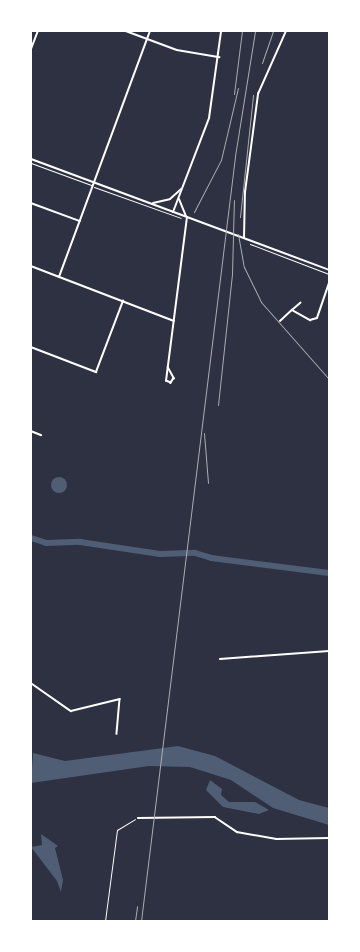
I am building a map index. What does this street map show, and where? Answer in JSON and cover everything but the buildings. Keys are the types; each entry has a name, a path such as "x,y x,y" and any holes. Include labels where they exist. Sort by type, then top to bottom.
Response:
{"street":[{"path":"31,49 38,31"},
{"path":"126,31 185,52 219,57"},
{"path":"58,277 150,31"},
{"path":"173,212 209,118 219,57 221,31"},
{"path":"243,239 245,192 258,94 286,31"},
{"path":"31,159 329,270"},
{"path":"150,203 170,199 183,186"},
{"path":"168,367 174,378 171,383 166,381 187,217 180,207 179,195"},
{"path":"31,203 80,221"},
{"path":"31,266 174,320"},
{"path":"292,310 310,320 317,318 329,283"},
{"path":"31,347 96,372 123,301"},
{"path":"280,321 300,303"},
{"path":"31,431 41,435"},
{"path":"220,659 329,651"},
{"path":"31,683 71,711 120,699 117,734"},
{"path":"138,818 215,817 237,832 276,839 329,838"}],"path":[{"path":"31,163 91,185"},
{"path":"95,187 184,219"},
{"path":"243,239 329,274"},
{"path":"105,921 118,830 138,818"}],"water":[{"path":"56,477 62,477 67,482 65,491 62,493 56,493 51,488 51,482"},
{"path":"178,746 215,756 299,800 329,808 329,825 273,808 231,780 190,767 149,766 31,783 33,753 65,761"},
{"path":"210,780 222,789 221,795 229,802 255,802 269,810 259,814 223,807 206,790"},
{"path":"41,834 58,846 55,848 63,880 61,892 57,881 31,847 42,845"}],"waterway":[{"path":"31,538 46,543 80,542 160,554 195,553 211,558 329,573"}],"railway":[{"path":"234,94 242,31"},
{"path":"141,921 235,156 255,31"},
{"path":"262,63 273,31"},
{"path":"194,212 221,160 238,88"},
{"path":"240,217 253,95"},
{"path":"218,405 232,274 234,200"},
{"path":"238,234 244,267 261,302 329,379"},
{"path":"204,433 208,483"},
{"path":"135,921 137,906"}]}
